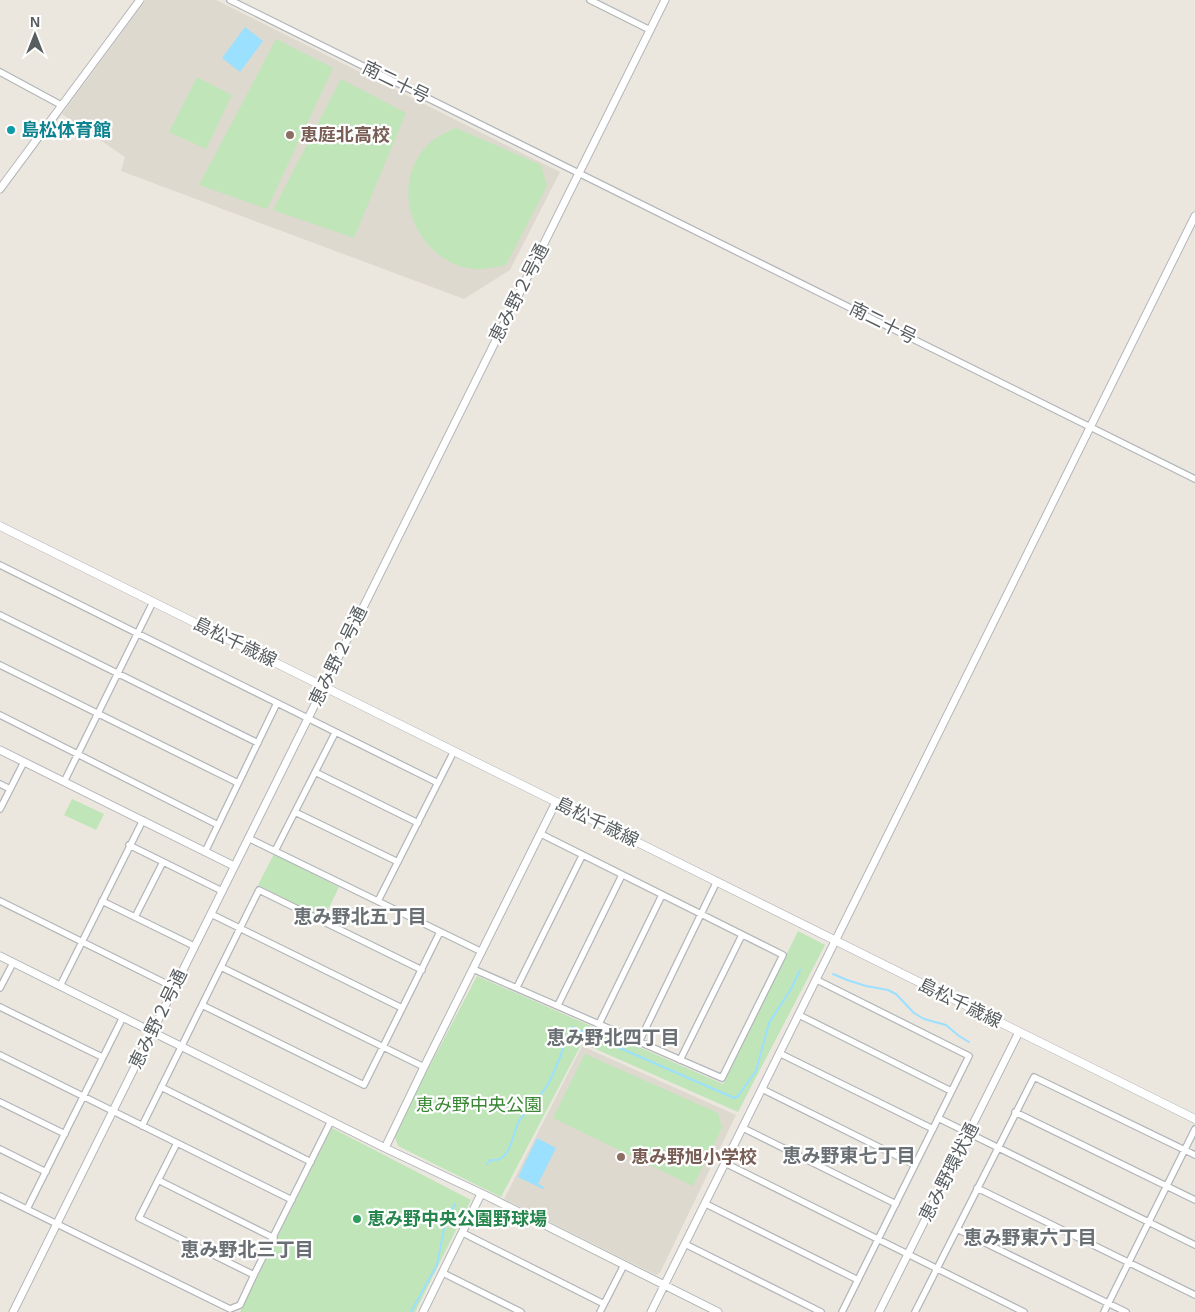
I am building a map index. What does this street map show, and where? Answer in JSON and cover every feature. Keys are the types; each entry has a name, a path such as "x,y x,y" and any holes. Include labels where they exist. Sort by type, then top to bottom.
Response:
{"main road":[{"name":"島松千歳線","path":"0,526 717,881 836,942 1195,1118"}],"street":[{"path":"0,189 140,0"},
{"name":"南二十号","path":"230,0 1195,479"},
{"path":"590,0 645,28"},
{"name":"恵み野２号通","path":"12,1312 579,172 645,28 664,0"},
{"path":"0,72 61,105"},
{"path":"651,1312 1195,216"},
{"path":"0,564 438,783"},
{"path":"64,782 153,602"},
{"path":"0,615 258,743"},
{"path":"0,665 238,783"},
{"path":"205,852 277,704"},
{"path":"0,716 218,824"},
{"path":"275,851 335,733"},
{"path":"0,750 234,866"},
{"path":"378,901 454,752"},
{"path":"0,809 24,762"},
{"path":"315,772 418,823"},
{"path":"0,784 10,789"},
{"path":"385,1148 556,802"},
{"path":"295,812 398,862"},
{"path":"60,986 143,820"},
{"path":"474,969 722,1078 731,1061 783,955 541,834"},
{"path":"248,838 482,952"},
{"path":"129,845 222,891"},
{"path":"517,988 582,856"},
{"path":"135,917 162,862"},
{"path":"558,1005 622,875"},
{"path":"639,1042 717,881"},
{"path":"142,1126 259,890 422,970"},
{"path":"598,1024 662,895"},
{"path":"0,901 173,987"},
{"path":"102,901 194,946"},
{"path":"211,914 402,1008"},
{"path":"202,1005 364,1085 440,932"},
{"path":"680,1060 742,935"},
{"path":"0,956 718,1312"},
{"path":"0,988 13,963"},
{"path":"221,966 424,1067"},
{"path":"817,980 969,1056 842,1312"},
{"path":"0,1007 102,1057"},
{"path":"799,1015 951,1092"},
{"path":"27,1209 122,1017"},
{"name":"恵み野環状通","path":"879,1312 1019,1032"},
{"path":"779,1053 933,1129"},
{"path":"0,1055 292,1200"},
{"path":"918,1311 937,1268 1034,1076 1195,1155"},
{"path":"162,1087 311,1162"},
{"path":"762,1089 915,1165"},
{"path":"0,1102 65,1134"},
{"path":"1015,1112 1195,1200"},
{"path":"938,1118 1195,1245"},
{"path":"0,1196 230,1310 240,1305 331,1120"},
{"path":"743,1128 896,1204"},
{"path":"1104,1312 1195,1130"},
{"path":"177,1143 140,1218 254,1275"},
{"path":"0,1149 46,1172"},
{"path":"725,1163 1024,1312"},
{"path":"158,1180 274,1238"},
{"path":"977,1188 1195,1296"},
{"path":"423,1312 481,1194"},
{"path":"706,1204 858,1280"},
{"path":"958,1229 1126,1312"},
{"path":"463,1233 604,1304"},
{"path":"685,1244 821,1312"},
{"path":"600,1312 624,1265"},
{"path":"443,1273 522,1312"},
{"path":"217,1312 220,1306"}],"shaded area":[{"name":"恵庭北高校","path":"146,0 216,0 560,172 510,270 464,299 121,171 125,157 62,114"},
{"name":"恵み野旭小学校","path":"582,1046 736,1115 660,1273 656,1275 504,1199"}],"green space":[{"path":"276,39 333,68 267,209 199,185"},
{"path":"197,77 232,95 206,149 169,132"},
{"path":"341,79 406,113 354,238 273,210"},
{"path":"456,128 541,165 547,186 506,265 472,269 453,263 437,253 424,239 414,222 409,204 409,185 414,166 424,149 431,142"},
{"path":"72,799 104,814 96,830 64,815"},
{"path":"274,854 339,887 324,918 258,885"},
{"name":"恵み野中央公園","path":"798,931 825,945 738,1112 582,1043 501,1197 398,1146 394,1134 477,976 723,1084"},
{"path":"585,1054 718,1113 722,1128 693,1186 553,1118"},
{"name":"恵み野中央公園","path":"332,1128 471,1200 415,1312 240,1312"}],"water":[{"path":"245,27 263,41 240,72 222,58"},
{"path":"537,1138 556,1148 538,1184 544,1187 543,1189 518,1177"}],"waterway":[{"path":"487,1164 490,1160 497,1160 507,1153 519,1121 552,1077 572,1027 734,1098 738,1096 756,1071 769,1023 791,989 800,970"},
{"path":"833,974 866,986 888,990 896,994 914,1013 924,1019 946,1025 969,1042"},
{"path":"411,1312 437,1265 445,1224 455,1204"}],"place":[{"name":"島松体育館","path":"11,130"},
{"name":"恵庭北高校","path":"290,135"},
{"name":"恵み野旭小学校","path":"621,1157"},
{"name":"恵み野中央公園野球場","path":"357,1219"}],"district":[{"name":"恵み野北五丁目","path":"360,916"},
{"name":"恵み野北四丁目","path":"613,1037"},
{"name":"恵み野東七丁目","path":"849,1155"},
{"name":"恵み野東六丁目","path":"1030,1237"},
{"name":"恵み野北三丁目","path":"247,1249"}]}
